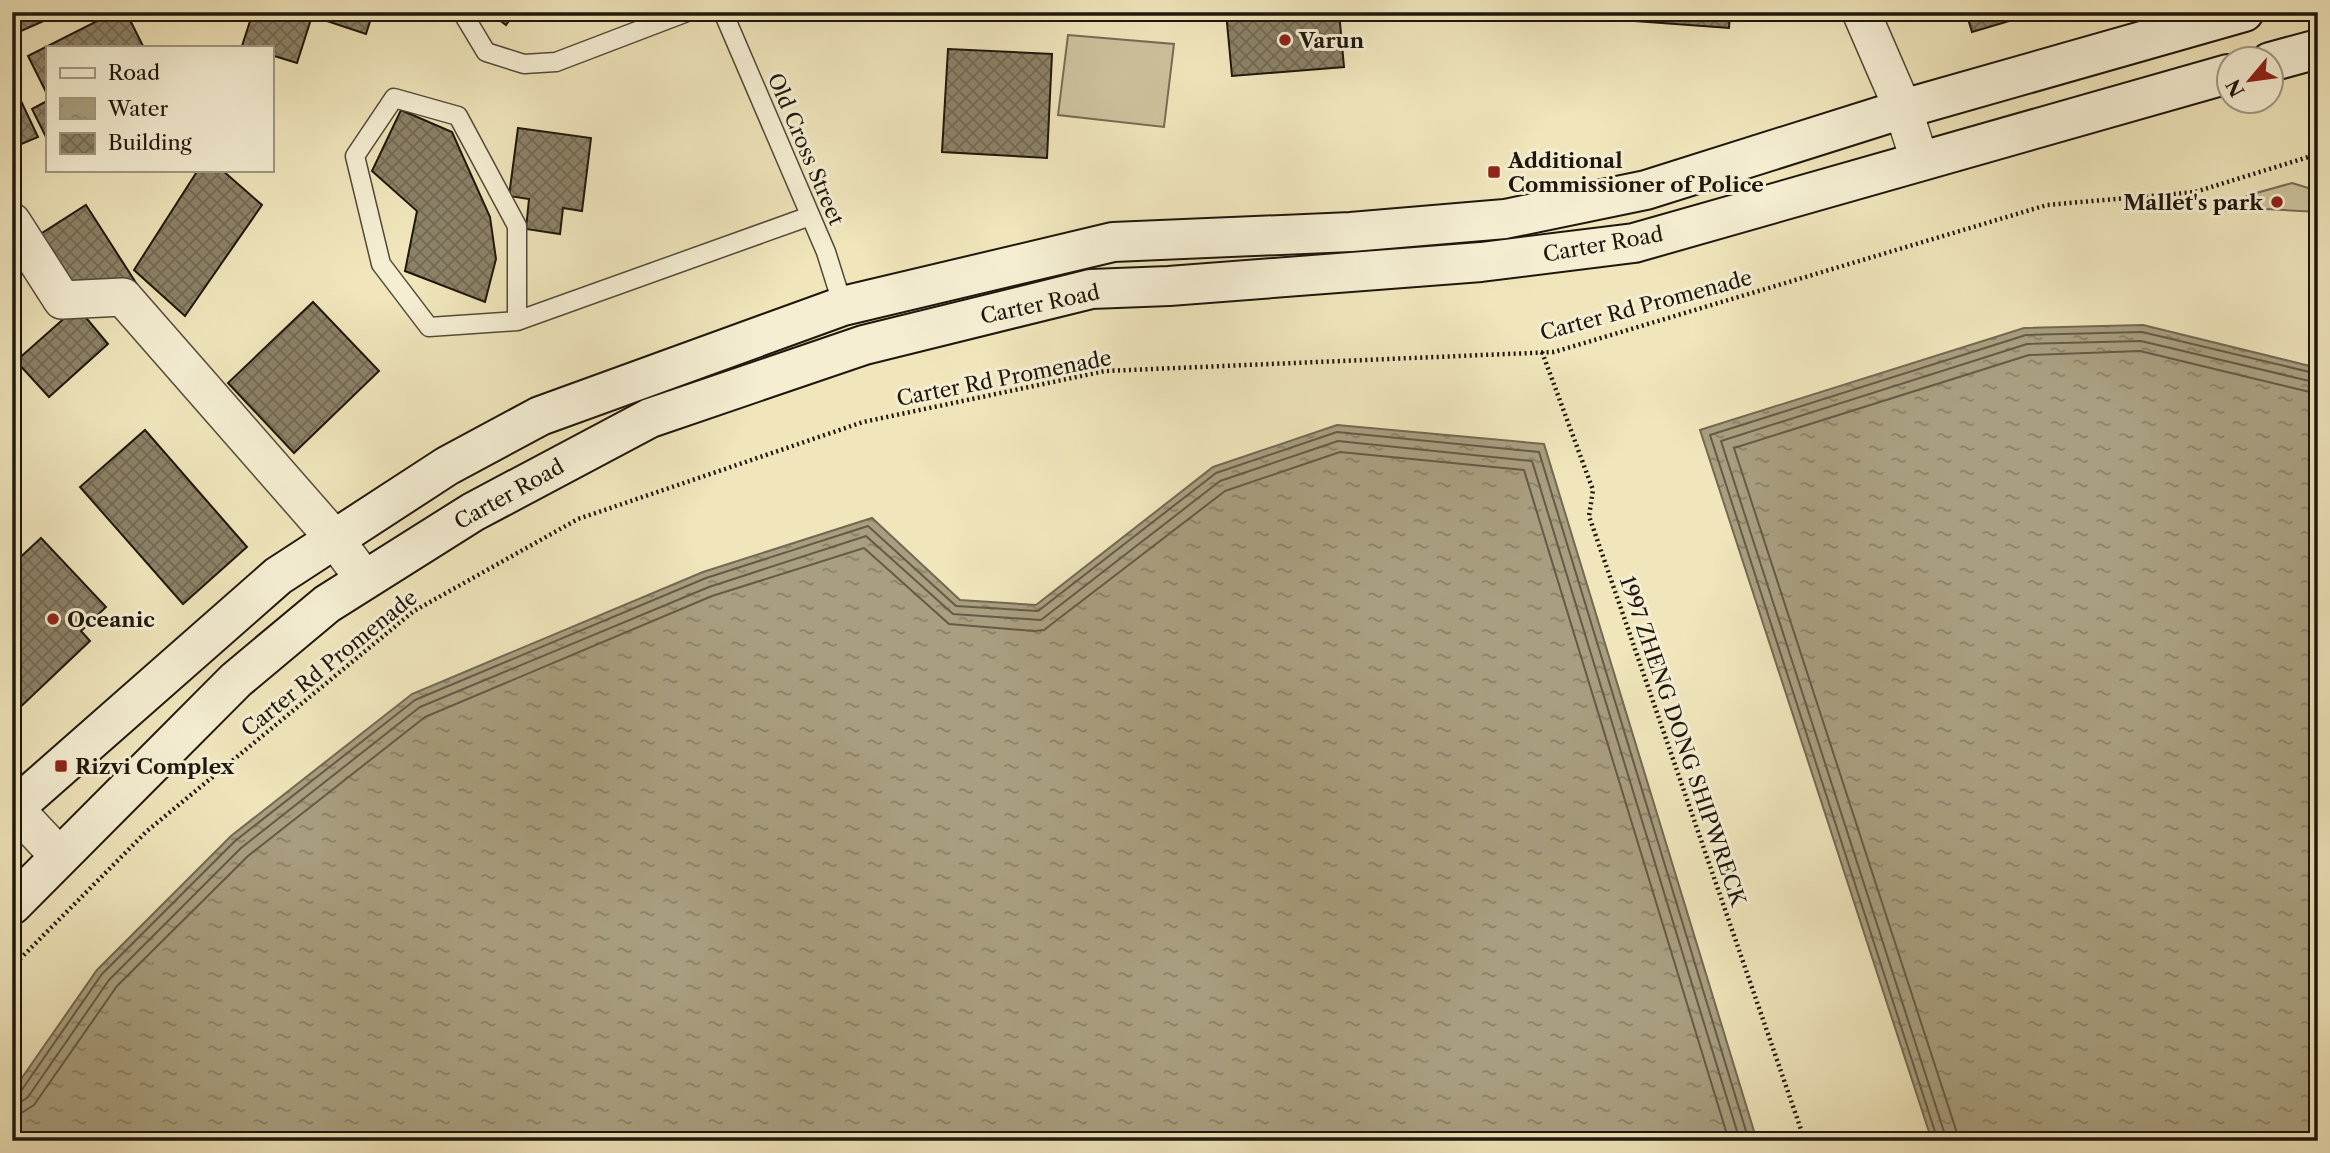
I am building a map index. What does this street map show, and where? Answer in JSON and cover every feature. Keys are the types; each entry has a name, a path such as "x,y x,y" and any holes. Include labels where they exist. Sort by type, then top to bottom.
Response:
{"main road":[{"name":"Carter Road","path":"13,808 278,576 447,466 540,416 844,306 1113,242 1351,232 1505,219 1646,190 1903,109 2244,12"},
{"path":"2284,58 2318,49"},
{"path":"2044,69 2058,122"},
{"name":"Carter Road","path":"12,905 236,680 327,604 473,512 650,418 864,345 1091,289 1169,286 1480,262 1634,243 2214,78"}],"street":[{"path":"1861,12 1903,109 1920,162"},
{"path":"12,222 62,300 123,297 334,538 365,580"},
{"path":"13,808 60,858"}],"lane":[{"path":"462,12 486,52 524,64 556,62 687,12"},
{"name":"Old Cross Street","path":"723,12 826,252 844,306"},
{"path":"517,321 517,226 465,128 458,116 394,98 355,156 381,264 429,327 517,321 810,216"}],"path":[{"name":"Carter Rd Promenade","path":"12,967 147,831 414,611 578,519 863,422 1105,371 1554,352 2047,205 2195,192 2318,154"},
{"name":"1997 ZHENG DONG SHIPWRECK","path":"1542,352 1592,490 1589,516 1805,1141"}],"shaded area":[{"path":"1068,35 1174,44 1164,127 1058,115"},
{"name":"Mallet's park","path":"2292,183 2318,191 2318,212 2266,209 2221,211 2249,195"}],"water":[{"path":"2143,325 2318,368 2318,1141 1932,1141 1700,430 2024,328"},
{"path":"1337,425 1544,444 1757,1141 12,1141 12,1092 97,970 231,836 412,694 703,572 872,518 960,600 1036,605 1213,467"}],"building":[{"path":"12,12 64,12 12,35"},
{"path":"115,12 126,12 143,46 48,46"},
{"path":"253,12 373,12 366,34 312,16 297,63 273,56 273,46 242,46"},
{"path":"489,12 515,12 506,25"},
{"name":"Varun","path":"1226,12 1339,12 1344,67 1232,76"},
{"path":"1609,12 1730,12 1729,28 1608,19"},
{"path":"1966,12 2040,12 1972,32"},
{"path":"46,47 46,92 28,56"},
{"path":"948,49 1052,54 1047,158 942,152"},
{"path":"12,82 38,137 12,148"},
{"path":"46,102 46,137 32,109"},
{"path":"401,110 452,132 490,217 496,259 485,302 405,271 417,211 372,171"},
{"path":"518,128 591,138 582,211 563,208 560,234 526,229 529,199 509,196"},
{"path":"197,172 224,172 262,205 185,316 134,270"},
{"path":"86,205 138,286 106,307 17,249"},
{"path":"313,302 379,371 294,453 228,383"},
{"path":"77,307 108,344 49,397 16,361"},
{"path":"145,430 247,547 183,604 80,487"},
{"name":"Oceanic","path":"41,538 106,607 81,631 90,641 12,715 12,565"}],"place":[{"name":"Varun","path":"1285,40"},
{"name":"Additional Commissioner of Police","path":"1494,172"},
{"name":"Mallet's park","path":"2277,202"},
{"name":"Oceanic","path":"53,619"},
{"name":"Rizvi Complex","path":"61,766"}]}
